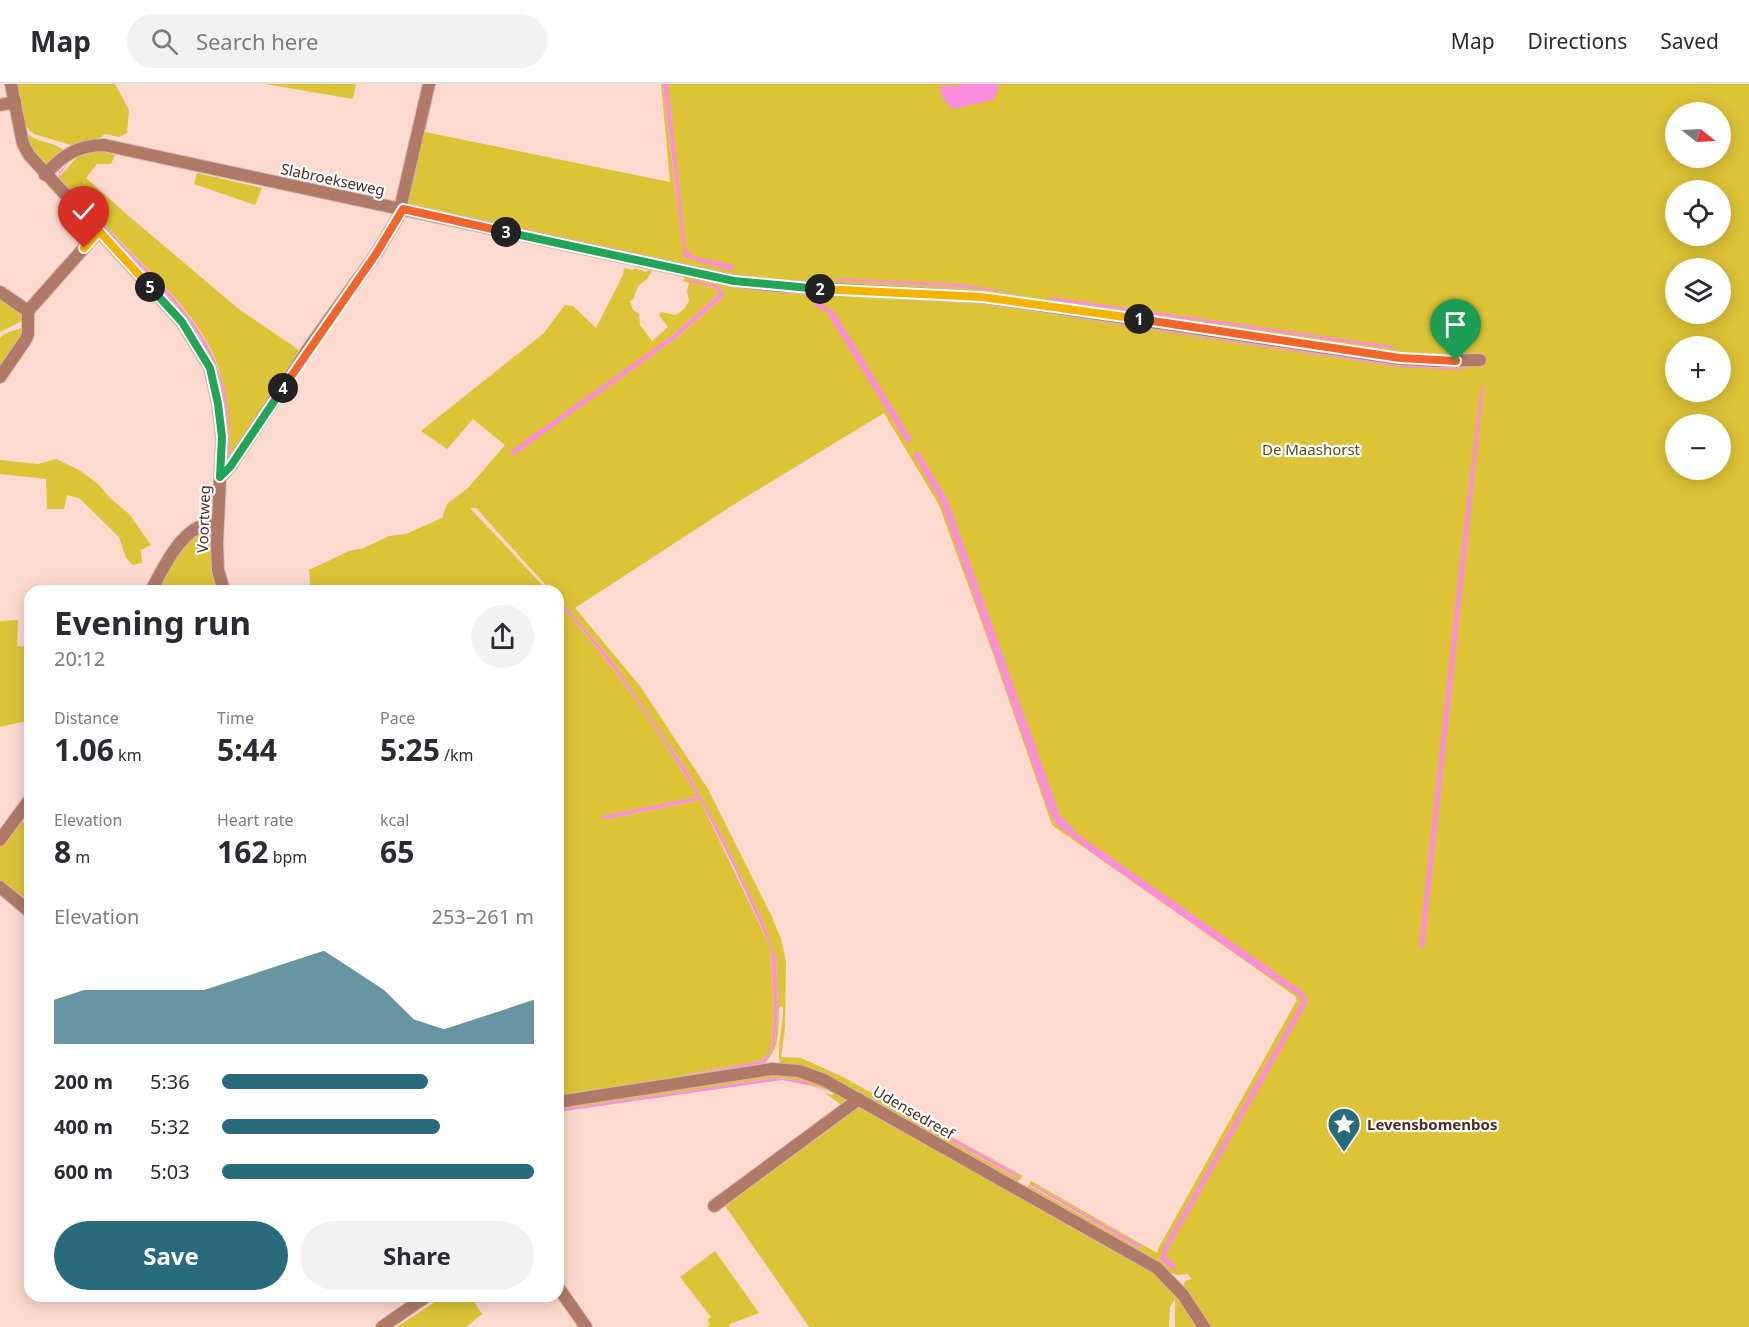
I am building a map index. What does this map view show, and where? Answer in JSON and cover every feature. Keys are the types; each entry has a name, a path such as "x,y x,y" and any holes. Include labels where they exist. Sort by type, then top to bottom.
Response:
{"street":[{"name":"Voortweg","path":"11,84 23,144 29,155 182,322 210,368 222,437 218,570 222,585"},
{"path":"220,477 230,467 310,346 376,254 402,209 429,84"},
{"path":"0,105 15,102"},
{"name":"Slabroekseweg","path":"45,175 52,166 72,150 88,145 104,145 734,281 778,286 982,297 1400,358 1436,361 1480,360"},
{"path":"0,377 26,339 28,311 99,231"},
{"path":"0,292 28,311"},
{"path":"154,585 176,548 187,536 198,528 218,525"},
{"path":"0,840 24,807"},
{"path":"0,887 24,907"},
{"name":"Udensedreef","path":"564,1101 772,1069 799,1071 824,1080 859,1099 1157,1268 1183,1295 1204,1327"},
{"path":"714,1206 859,1099"},
{"path":"564,1296 586,1327"},
{"path":"382,1327 418,1302"}],"green space":[{"path":"16,84 115,84 129,110 127,133 119,137 105,134 97,140 74,146 34,134 24,125"},
{"path":"265,84 356,84 353,99"},
{"name":"De Maashorst","path":"433,84 425,132 670,182 661,84 663,84 678,209 666,84 1749,84 1749,1327 1175,1327 1175,1299 1170,1307 1169,1327 809,1327 724,1204 862,1103 1183,1288 1185,1281 1192,1279 1187,1274 1177,1275 1166,1272 1027,1188 1031,1181 1157,1253 1297,1000 1295,996 1052,825 939,505 884,413 733,505 575,608 640,686 708,789 771,915 781,939 786,961 785,1028 781,1057 801,1058 841,1076 1023,1176 1015,1184 838,1083 781,1066 779,1052 783,1006 779,1007 775,1047 765,1063 775,1042 778,1007 776,958 764,924 722,836 685,768 609,657 564,605 564,585 546,585 476,508 470,508 542,585 310,585 309,570 349,551 364,548 389,536 406,534 442,518 447,504 468,488 505,445 473,419 447,449 421,431 544,333 565,305 573,306 596,328 623,275 624,268 652,271 647,279 638,286 633,300 630,301 633,310 639,314 640,325 652,341 668,327 659,315 661,312 676,315 689,301 687,291 689,283 683,281 684,267 408,207 407,197","holes":["689,282 721,289 723,297 675,339 512,455 673,335 719,294 715,288","909,1114 1019,1175 1019,1176 1017,1178 908,1117","1032,1184 1142,1246 1141,1249 1030,1186"]},
{"path":"25,131 34,138 65,151 50,164 42,164 26,140"},
{"path":"96,149 115,155 111,164 97,164 86,178 240,310 302,352 230,458 228,417 221,376 215,358 196,324 171,293 59,177 80,154"},
{"path":"197,173 262,188 255,205 194,184"},
{"path":"0,296 21,312 24,320 0,332"},
{"path":"24,327 24,336 0,371 0,338 4,334"},
{"path":"56,459 79,470 98,484 129,514 151,545 141,550 142,563 133,565 126,558 119,537 79,498 67,495 64,509 47,509 46,479 0,474 0,460 38,464"},
{"path":"206,530 213,537 218,585 158,585 180,548 194,534"},
{"path":"564,609 633,696 698,797 603,820 700,800 771,948 774,1011 772,1043 767,1055 761,1061 677,1076 765,1063 760,1068 564,1097"},
{"path":"18,620 17,646 24,647 24,721 0,727 0,621"},
{"path":"24,812 22,822 24,823 24,897 5,883 24,900 0,883 0,845"},
{"path":"774,1073 818,1079 849,1100 844,1107 825,1093 833,1095 826,1090 798,1081 775,1078 564,1109 564,1104"},
{"path":"715,1251 759,1313 730,1324 729,1327 706,1327 710,1324 707,1320 711,1317 680,1277"},
{"path":"435,1302 474,1302 482,1314 466,1327 397,1327"}],"shaded area":[{"path":"663,84 668,84 686,250 693,256 733,265 732,271 684,257"},
{"path":"963,84 998,84 998,91 993,100 953,109 942,98 940,87"},
{"path":"68,164 60,174 60,179 171,294 206,341 226,396 230,455 228,455 226,413 221,383 200,337 178,307 152,278 59,180 59,172"},
{"path":"838,278 961,284 1018,293 837,280"},
{"path":"689,280 718,286 724,294 723,297 675,339 514,455 510,454 512,450 673,335 719,294 715,288"},
{"path":"1050,297 1393,346 1394,349 1050,300"},
{"path":"814,302 820,302 835,313 912,440 907,443 826,311 815,306"},
{"path":"1044,314 1399,365 1468,368 1453,370 1398,367"},
{"path":"1483,385 1422,949 1419,948 1459,571 1480,394"},
{"path":"918,451 947,499 1060,816 1080,836 1303,992 1307,1000 1167,1251 1166,1256 1176,1266 1175,1271 1161,1260 1162,1250 1301,1003 1301,997 1094,854 1056,824 1047,805 941,502 914,455"},
{"path":"564,605 609,657 685,768 722,836 764,924 776,958 778,1007 775,1042 765,1063 677,1076 761,1061 767,1055 772,1043 774,1011 771,948 700,800 603,820 602,816 698,797 633,696 564,609"},
{"path":"775,1078 803,1081 835,1095 812,1086 782,1080 564,1111 564,1109"},
{"path":"909,1114 1019,1175 1018,1178 908,1117"},
{"path":"1032,1184 1142,1246 1141,1249 1030,1185"}],"place":[{"name":"Levensbomenbos","path":"1344,1153"}],"route":[{"path":"84,248 99,231 182,322 210,368 222,437 220,477 230,467 310,346 376,254 403,209 734,281 778,286 982,297 1400,358 1456,361"}]}
